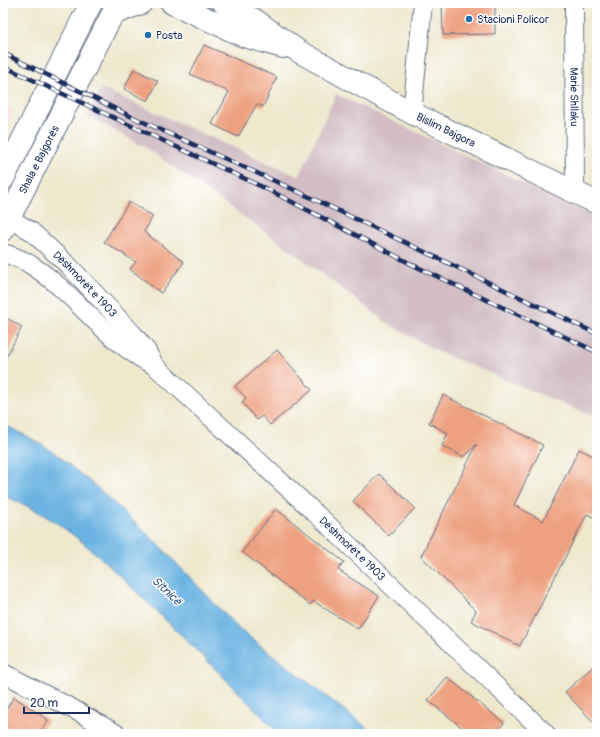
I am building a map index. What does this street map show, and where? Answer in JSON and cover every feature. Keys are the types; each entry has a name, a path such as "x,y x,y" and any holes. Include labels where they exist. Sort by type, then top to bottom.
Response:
{"main road":[{"name":"Shala e Bajgorës","path":"3,179 90,3"},
{"path":"115,8 142,3"},
{"name":"Bislim Bajgora","path":"172,3 244,36 298,52"},
{"name":"Bislim Bajgora","path":"224,3 256,21 298,52 412,113 597,203"},
{"name":"Shala e Bajgorës","path":"5,221 115,8"}],"street":[{"path":"412,113 423,3"},
{"name":"Marie Shllaku","path":"574,3 575,191"},
{"name":"Dëshmorët e 1903","path":"5,221 31,231 69,266 134,335 156,366 326,523 546,734"},
{"name":"Dëshmorët e 1903","path":"3,253 30,264 46,276 119,344 136,357 156,366"},
{"path":"3,673 73,709 117,734"}],"shaded area":[{"path":"101,88 299,177 336,94 597,218 597,418 432,349 386,322 285,246 145,147 87,116"},
{"path":"3,107 13,111 3,132"}],"water":[{"name":"Sitnicë","path":"3,424 55,453 100,490 159,545 239,629 375,734 279,734 185,639 84,543 46,516 3,496"}],"building":[{"name":"Stacioni Policor","path":"442,3 495,3 495,34 443,35"},
{"path":"204,45 277,77 263,107 257,104 238,137 212,124 229,92 190,74"},
{"path":"134,69 158,81 148,101 124,89"},
{"path":"129,202 153,216 144,232 184,262 161,293 130,269 136,262 104,242"},
{"path":"3,316 22,327 3,363"},
{"path":"277,350 312,390 270,425 262,416 257,420 242,402 246,398 235,386"},
{"path":"443,395 543,445 514,505 543,521 579,449 597,458 597,519 587,514 520,646 471,621 476,611 421,556 477,444 464,457 442,446 448,433 429,423"},
{"path":"379,474 415,508 389,536 353,501"},
{"path":"276,509 344,562 338,570 379,596 358,629 313,601 310,605 242,552"},
{"path":"597,663 597,726 565,692"},
{"path":"447,677 504,723 495,734 470,734 428,700"},
{"path":"14,697 48,720 39,734 12,734 3,728 3,714"}],"railway":[{"path":"3,53 128,115 299,192 597,334"},
{"path":"3,66 271,191 415,266 597,352"}],"place":[{"name":"Stacioni Policor","path":"469,19"},
{"name":"Posta","path":"148,35"}]}
